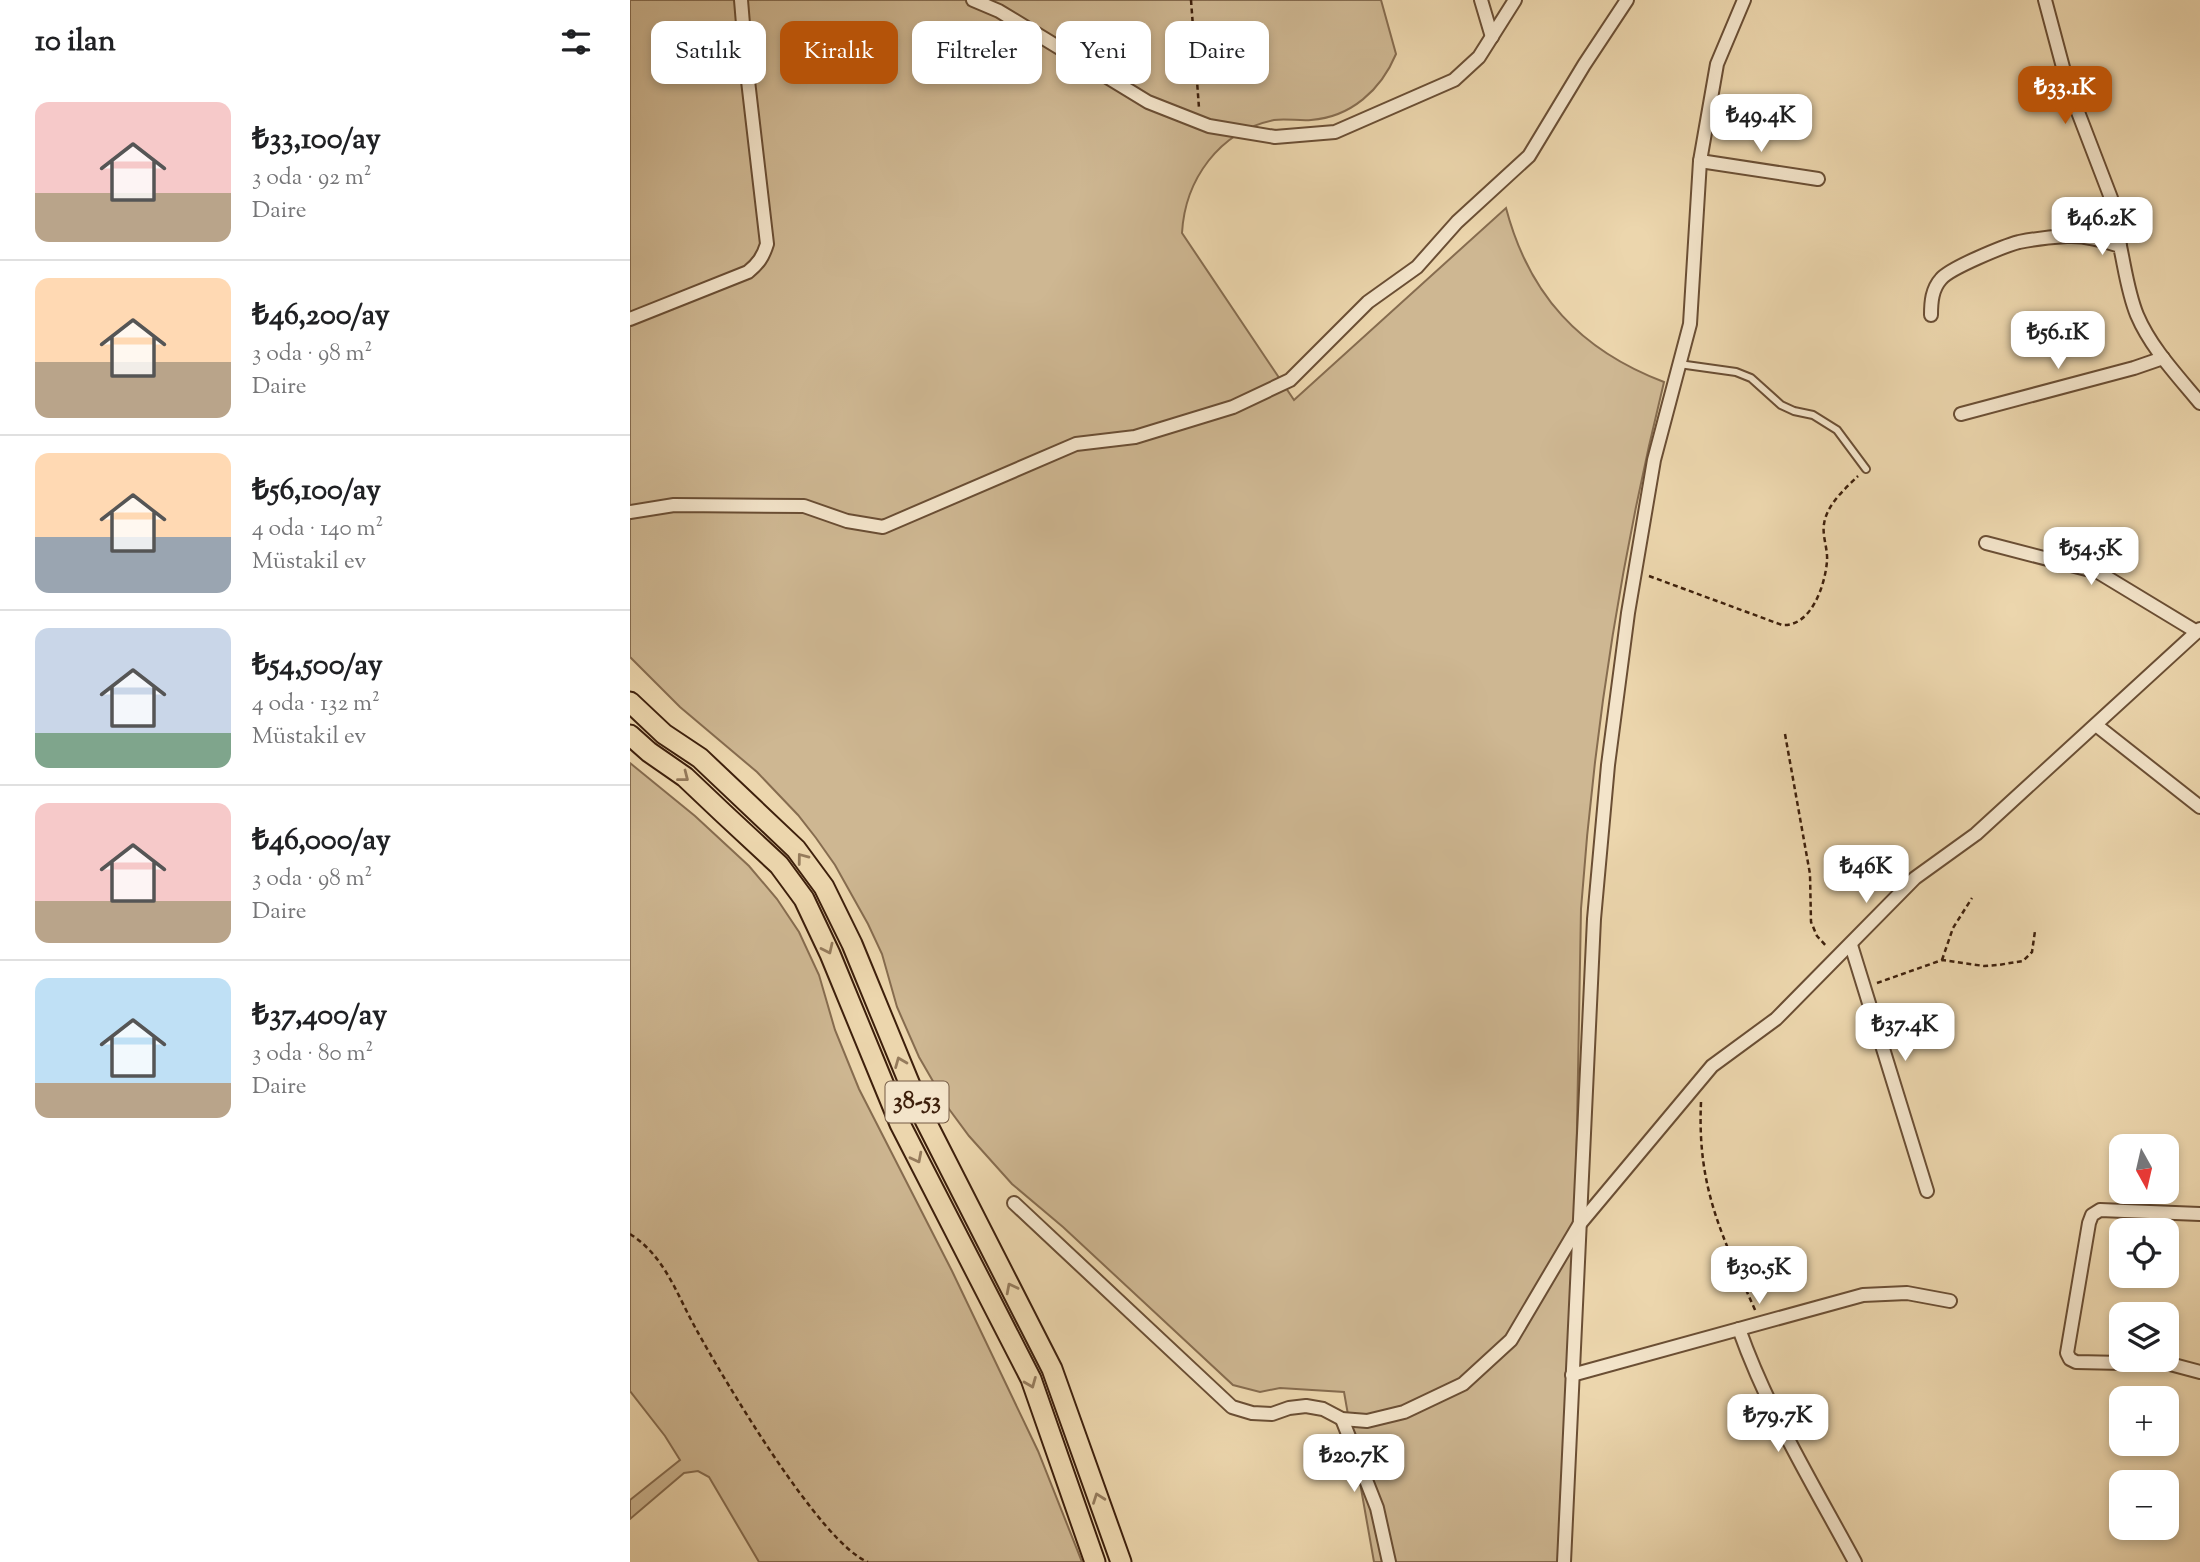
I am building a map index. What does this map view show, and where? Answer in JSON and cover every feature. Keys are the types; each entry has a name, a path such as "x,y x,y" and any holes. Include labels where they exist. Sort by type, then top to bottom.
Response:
{"main road":[{"name":"38-53","path":"630,702 664,734 700,758 796,849 824,887 852,944 922,1114 1052,1369 1121,1562"},
{"name":"38-53","path":"630,735 685,777 779,865 804,899 830,954 900,1124 1031,1380 1095,1562"}],"street":[{"path":"630,319 748,272 764,256 767,244 741,0"},
{"path":"973,0 1000,6 1147,102 1209,127 1275,137 1335,132 1454,80 1479,57 1515,0"},
{"path":"1480,0 1492,37"},
{"path":"630,512 674,505 804,506 847,521 883,527 1076,444 1135,438 1233,407 1290,380 1368,302 1417,267 1457,222 1529,156 1627,0"},
{"path":"1564,1562 1594,919 1608,765 1635,570 1654,460 1690,324 1700,161 1717,64 1744,0"},
{"path":"2045,0 2067,86 2111,198 2136,313 2163,358 2200,403"},
{"path":"1700,161 1818,179"},
{"path":"1931,315 1934,290 1941,279 1951,271 2018,243 2068,236 2090,238 2120,246"},
{"path":"1961,414 2163,358"},
{"path":"1014,1203 1232,1407 1252,1413 1272,1414 1306,1406 1323,1409 1342,1419 1367,1421 1404,1412 1463,1384 1511,1340 1579,1225 1712,1066 1776,1019 1915,878 1976,834 2198,630 2098,572 1986,543"},
{"path":"2096,725 2200,807"},
{"path":"1851,945 1927,1191"},
{"path":"2200,1214 2099,1210 2092,1215 2067,1353 2070,1359 2076,1362 2170,1364 2200,1371"},
{"path":"1572,1375 1863,1295 1907,1293 1950,1301"},
{"path":"1740,1329 1755,1372 1774,1412 1855,1562"},
{"path":"1342,1419 1377,1508 1388,1562"}],"lane":[{"path":"1679,364 1736,372 1751,378 1787,409 1813,415 1837,430 1866,469"}],"path":[{"path":"1191,0 1200,123"},
{"path":"1635,570 1782,625 1796,624 1806,615 1821,589 1827,561 1824,523 1836,498 1866,469"},
{"path":"1785,734 1810,874 1811,922 1824,944 1840,956"},
{"path":"1942,960 1953,928 1972,898"},
{"path":"1864,987 1942,960 1984,966 2023,961 2032,952 2035,931"},
{"path":"1703,1077 1700,1132 1706,1186 1719,1231 1761,1323"},
{"path":"630,1234 662,1265 730,1386 807,1504 856,1557 868,1562"}],"shaded area":[{"path":"630,0 1381,0 1396,54 1373,90 1352,107 1326,118 1274,120 1237,135 1209,161 1198,177 1185,213 1182,233 1294,400 1506,208 1529,267 1562,316 1607,354 1664,382 1635,513 1611,644 1593,775 1581,909 1569,1562 1374,1562 1344,1392 1280,1388 1260,1392 1233,1385 1063,1227 1012,1184 949,1109 919,1057 897,1007 882,954 868,924 835,865 816,838 757,772 680,707 630,657"},
{"path":"630,763 695,816 749,866 777,899 799,932 819,975 835,1030 859,1089 952,1271 1038,1451 1082,1562 759,1562 709,1477 698,1471 684,1473 630,1519 630,1500 680,1460 630,1391"}]}
